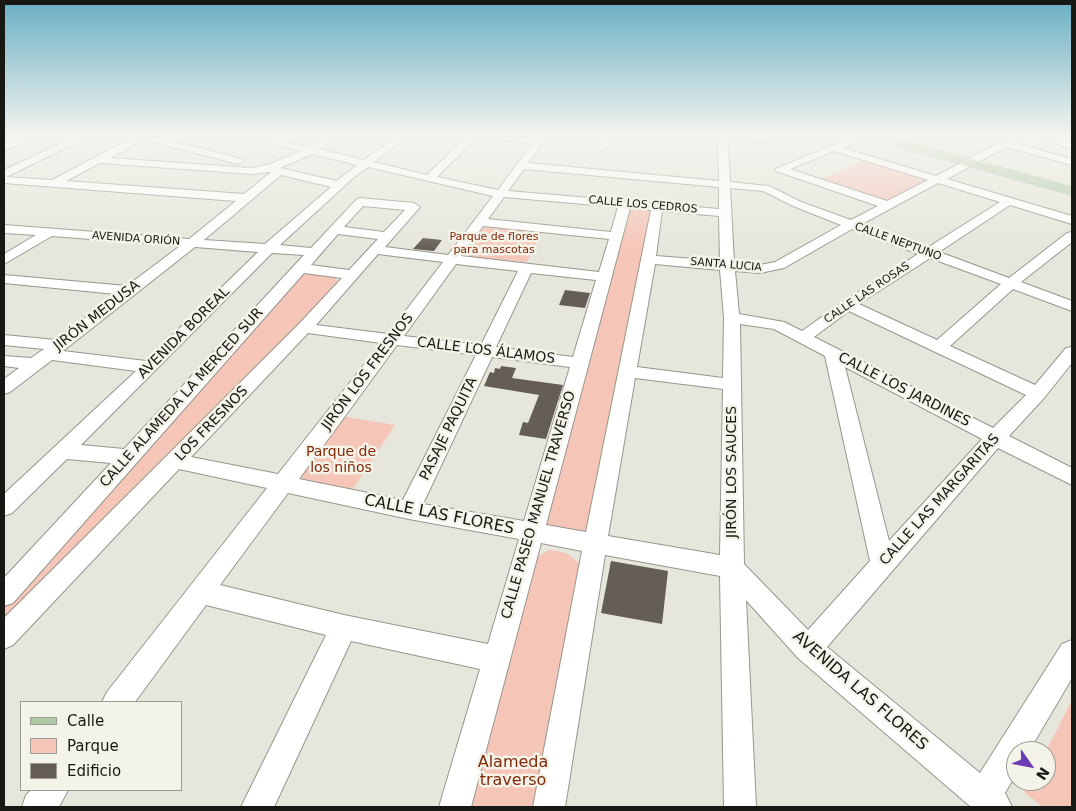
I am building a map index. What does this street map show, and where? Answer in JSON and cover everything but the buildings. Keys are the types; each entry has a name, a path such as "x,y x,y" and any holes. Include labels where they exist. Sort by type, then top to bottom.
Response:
{"main road":[{"path":"1010,174 1072,191"}],"street":[{"path":"52,184 71,174"},
{"name":"JIRÓN MEDUSA","path":"4,388 191,244 246,198 271,174"},
{"path":"291,174 338,185"},
{"name":"AVENIDA BOREAL","path":"4,507 150,367 268,249 353,174"},
{"name":"CALLE LOS CEDROS","path":"409,174 486,192 726,213"},
{"path":"429,179 434,174"},
{"name":"JIRÓN LOS FRESNOS","path":"119,701 393,340 515,174"},
{"name":"CALLE NEPTUNO","path":"615,174 765,188 791,202 850,225 1072,306"},
{"name":"JIRÓN LOS SAUCES","path":"724,174 727,266 732,318 732,568 740,807"},
{"path":"795,174 888,205"},
{"path":"919,174 1072,220"},
{"name":"SANTA LUCIA","path":"650,258 760,269 775,267 946,174"},
{"path":"4,180 246,198"},
{"name":"CALLE LAS ROSAS","path":"802,338 848,305 1009,201"},
{"name":"LOS FRESNOS","path":"4,636 304,328 414,207 360,202"},
{"name":"CALLE ALAMEDA LA MERCED SUR","path":"4,595 360,202"},
{"name":"CALLE PASEO MANUEL TRAVERSO","path":"455,807 625,204"},
{"path":"549,807 595,543 650,258 657,207"},
{"path":"213,208 233,209"},
{"path":"480,222 615,236"},
{"name":"AVENIDA ORIÓN","path":"4,229 314,252"},
{"path":"334,230 452,259 605,277"},
{"path":"4,260 49,233"},
{"path":"938,348 1011,283 1072,236"},
{"name":"PASAJE PAQUITA","path":"409,510 527,267"},
{"path":"300,268 352,275"},
{"path":"4,279 130,291"},
{"path":"848,305 1038,394"},
{"name":"CALLE LOS JARDINES","path":"732,318 778,325 1072,477"},
{"name":"CALLE LOS ÁLAMOS","path":"304,328 579,363"},
{"path":"4,340 47,355 150,367"},
{"name":"CALLE LAS MARGARITAS","path":"808,649 996,437 1038,394 1072,352"},
{"path":"833,353 883,563"},
{"path":"4,361 47,355"},
{"path":"628,371 733,385"},
{"path":"62,451 129,457"},
{"name":"CALLE LAS FLORES","path":"176,461 409,510 732,568"},
{"name":"AVENIDA LAS FLORES","path":"732,568 808,649 990,802"},
{"path":"200,592 496,660"},
{"path":"257,807 344,626"},
{"path":"990,802 1070,666"},
{"path":"38,807 51,791"}],"green space":[{"path":"834,174 910,174 927,179 885,202 820,180"},
{"path":"631,206 653,211 591,526 581,531 562,531 545,523 619,234"},
{"name":"Parque de flores para mascotas","path":"482,228 541,233 527,262 470,257 464,254"},
{"path":"306,274 333,276 339,282 314,310 4,627 4,604 298,277"},
{"name":"Parque de los niños","path":"341,416 395,425 351,492 292,481"},
{"name":"Alameda traverso","path":"549,550 566,554 581,565 571,637 541,807 469,807 533,565 539,556"},
{"path":"1072,700 1072,807 1043,807 1024,792 1056,791 1056,741 1051,741"}]}
